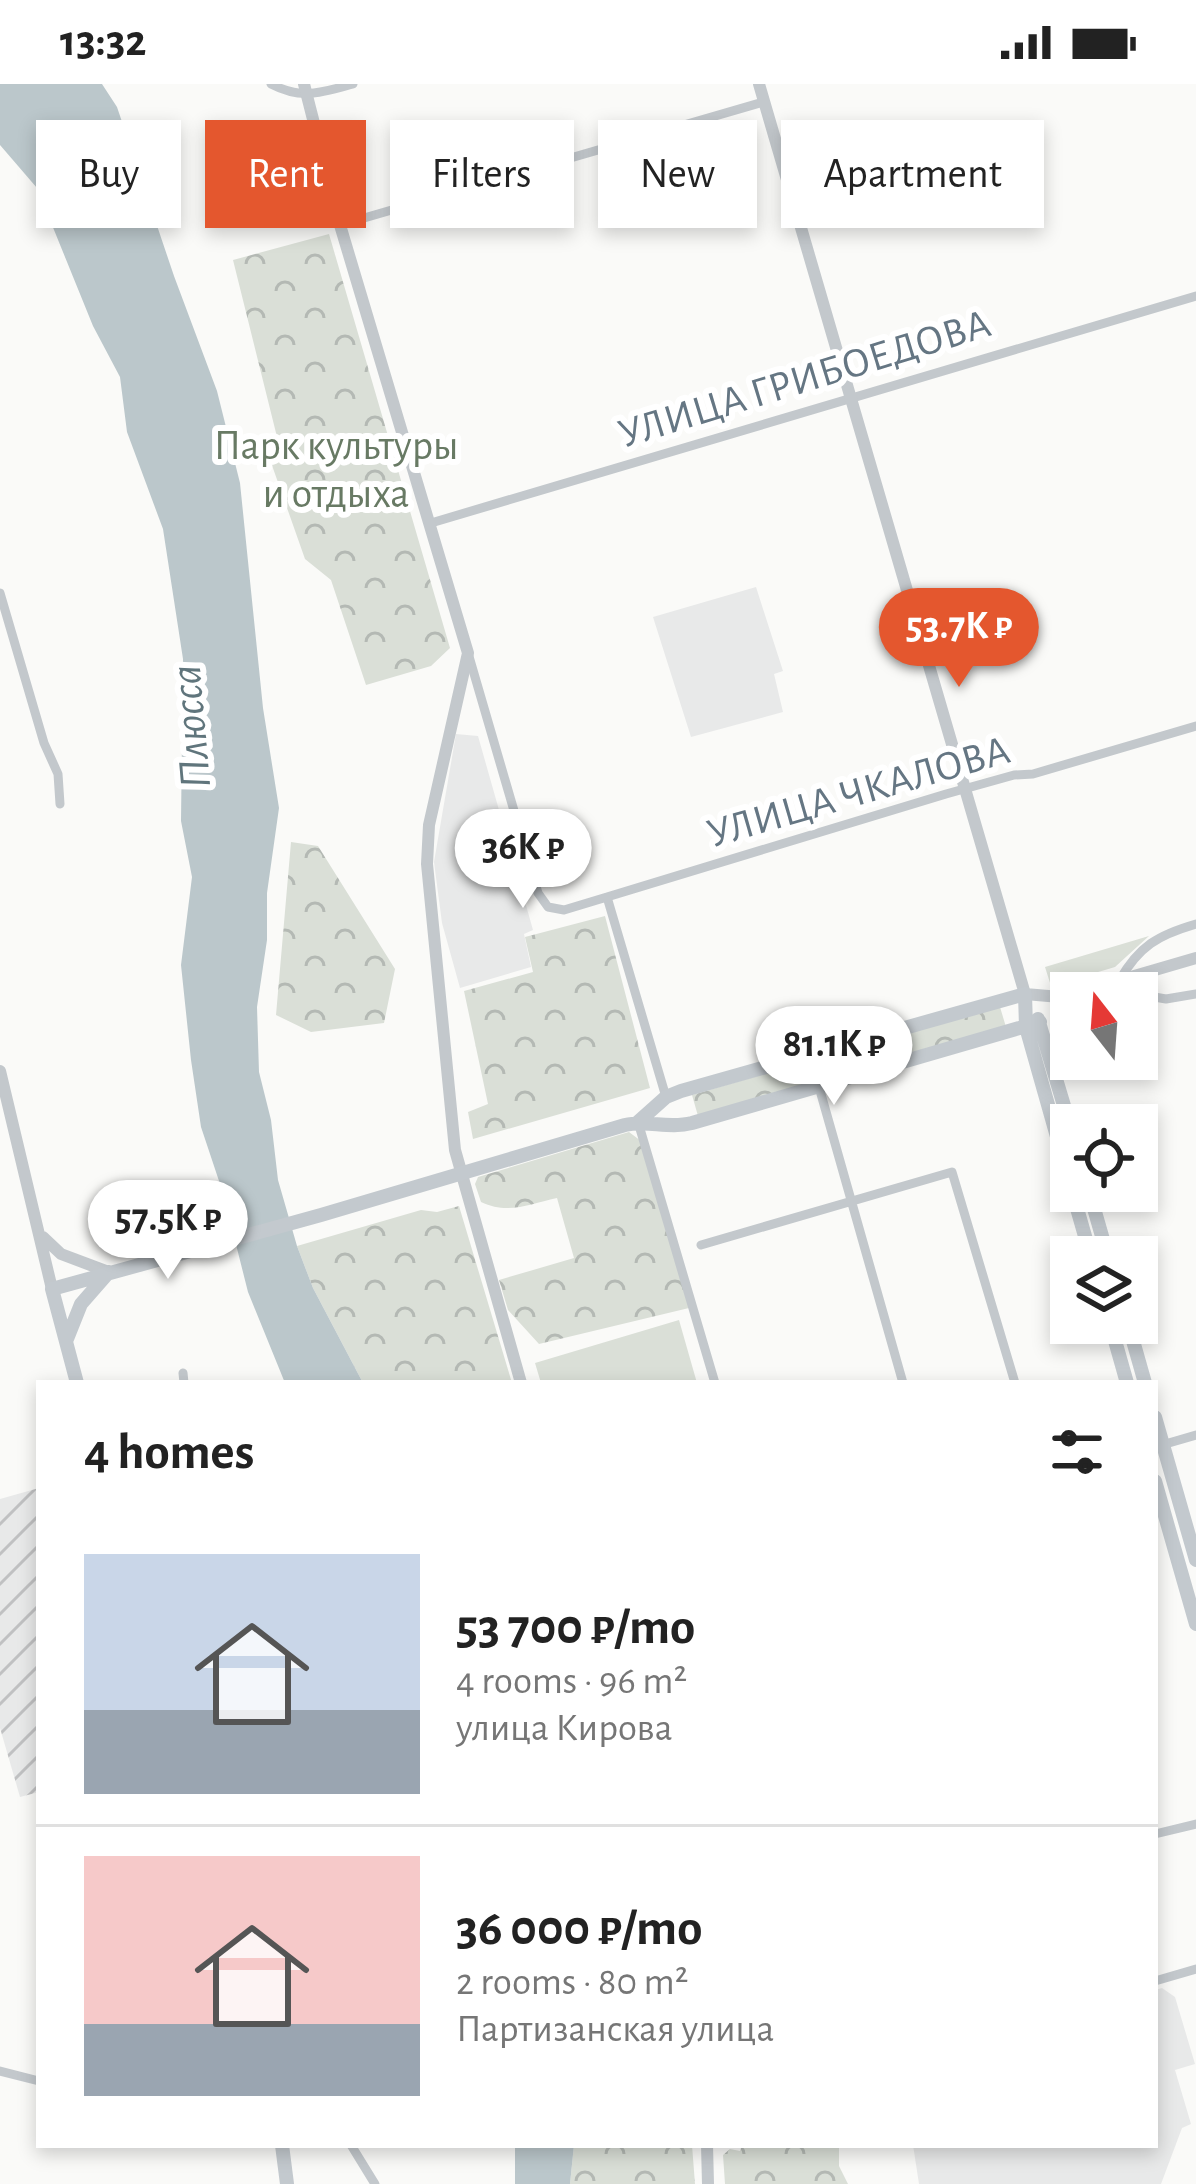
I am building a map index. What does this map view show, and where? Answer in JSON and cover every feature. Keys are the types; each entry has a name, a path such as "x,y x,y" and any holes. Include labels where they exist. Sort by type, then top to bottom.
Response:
{"main road":[{"path":"638,1122 666,1097 1025,994 1052,1104"},
{"path":"76,1380 52,1289 638,1122 675,1127 1033,1025"},
{"path":"1033,1025 1062,1104"},
{"path":"666,1097 675,1127"},
{"path":"66,1343 81,1304 110,1272"},
{"path":"1116,1344 1126,1380"},
{"path":"1134,1344 1144,1380"},
{"path":"1159,1446 1196,1560"},
{"path":"1158,1491 1196,1624"},
{"path":"282,2148 287,2184"}],"street":[{"path":"271,84 305,90 352,84"},
{"path":"758,84 1025,994 1050,995"},
{"path":"305,90 313,120"},
{"path":"366,217 764,102"},
{"path":"341,228 468,653 429,825 427,864 455,1150 520,1380"},
{"name":"УЛИЦА ГРИБОЕДОВА","path":"431,523 1196,296"},
{"path":"0,593 44,743 58,774 60,804"},
{"name":"УЛИЦА ЧКАЛОВА","path":"468,653 538,893 548,907 564,910 963,789 1033,774 1196,726"},
{"path":"607,897 666,1097"},
{"path":"1124,972 1148,942 1196,924"},
{"path":"1149,972 1196,958"},
{"path":"1158,997 1196,994"},
{"path":"1033,1025 1050,1011"},
{"path":"0,1071 52,1289"},
{"path":"819,1087 902,1380"},
{"path":"638,1122 714,1380"},
{"path":"700,1245 952,1172 1015,1380"},
{"path":"40,1233 61,1253 110,1272"},
{"path":"1159,1446 1196,1435"},
{"path":"1158,1833 1196,1824"},
{"path":"1158,1980 1196,1969"},
{"path":"0,2071 36,2080"},
{"path":"353,2148 375,2184"},
{"path":"706,2148 708,2184"}],"shaded area":[{"path":"756,587 783,671 774,674 783,712 691,737 653,617"},
{"path":"456,734 478,736 533,930 524,934 531,967 460,988 442,923 434,862"},
{"path":"36,1489 36,1793 20,1797 0,1728 0,1499"},
{"path":"1158,1989 1175,1997 1195,2064 1175,2070 1191,2124 1182,2128 1161,2184 919,2184 913,2148 1158,2148"}],"green space":[{"name":"Парк культуры и отдыха","path":"329,234 450,648 431,666 366,685 331,580 305,559 268,454 280,449 233,260"},
{"path":"291,842 318,846 395,969 384,1023 311,1032 276,1015"},
{"path":"605,916 650,1088 473,1139 468,1112 488,1104 464,991 533,972 525,937"},
{"path":"1149,936 1115,967 1098,972 1050,972 1050,983 1045,967"},
{"path":"1000,1007 1006,1027 884,1062 877,1041"},
{"path":"808,1061 815,1082 698,1116 692,1095"},
{"path":"629,1132 641,1141 689,1308 539,1344 508,1310 499,1280 574,1258 557,1198 500,1208 481,1202 475,1184 478,1177"},
{"path":"459,1206 511,1380 361,1380 313,1288 297,1246 421,1210 437,1212"},
{"path":"679,1320 696,1380 540,1380 535,1363"},
{"path":"574,2148 692,2148 695,2184 570,2184"},
{"path":"839,2148 839,2166 848,2184 725,2184 723,2155 730,2149"}],"water":[{"path":"0,84 102,84 121,120 36,120 36,187 0,145"},
{"name":"Плюсса","path":"53,228 158,228 217,391 240,483 263,708 279,808 257,1007 259,1072 278,1180 313,1288 361,1380 284,1380 248,1292 201,1127 181,965 192,877 181,821 183,659 163,529 127,432 120,377 93,326"},
{"path":"515,2148 574,2148 570,2184 515,2184"}]}
